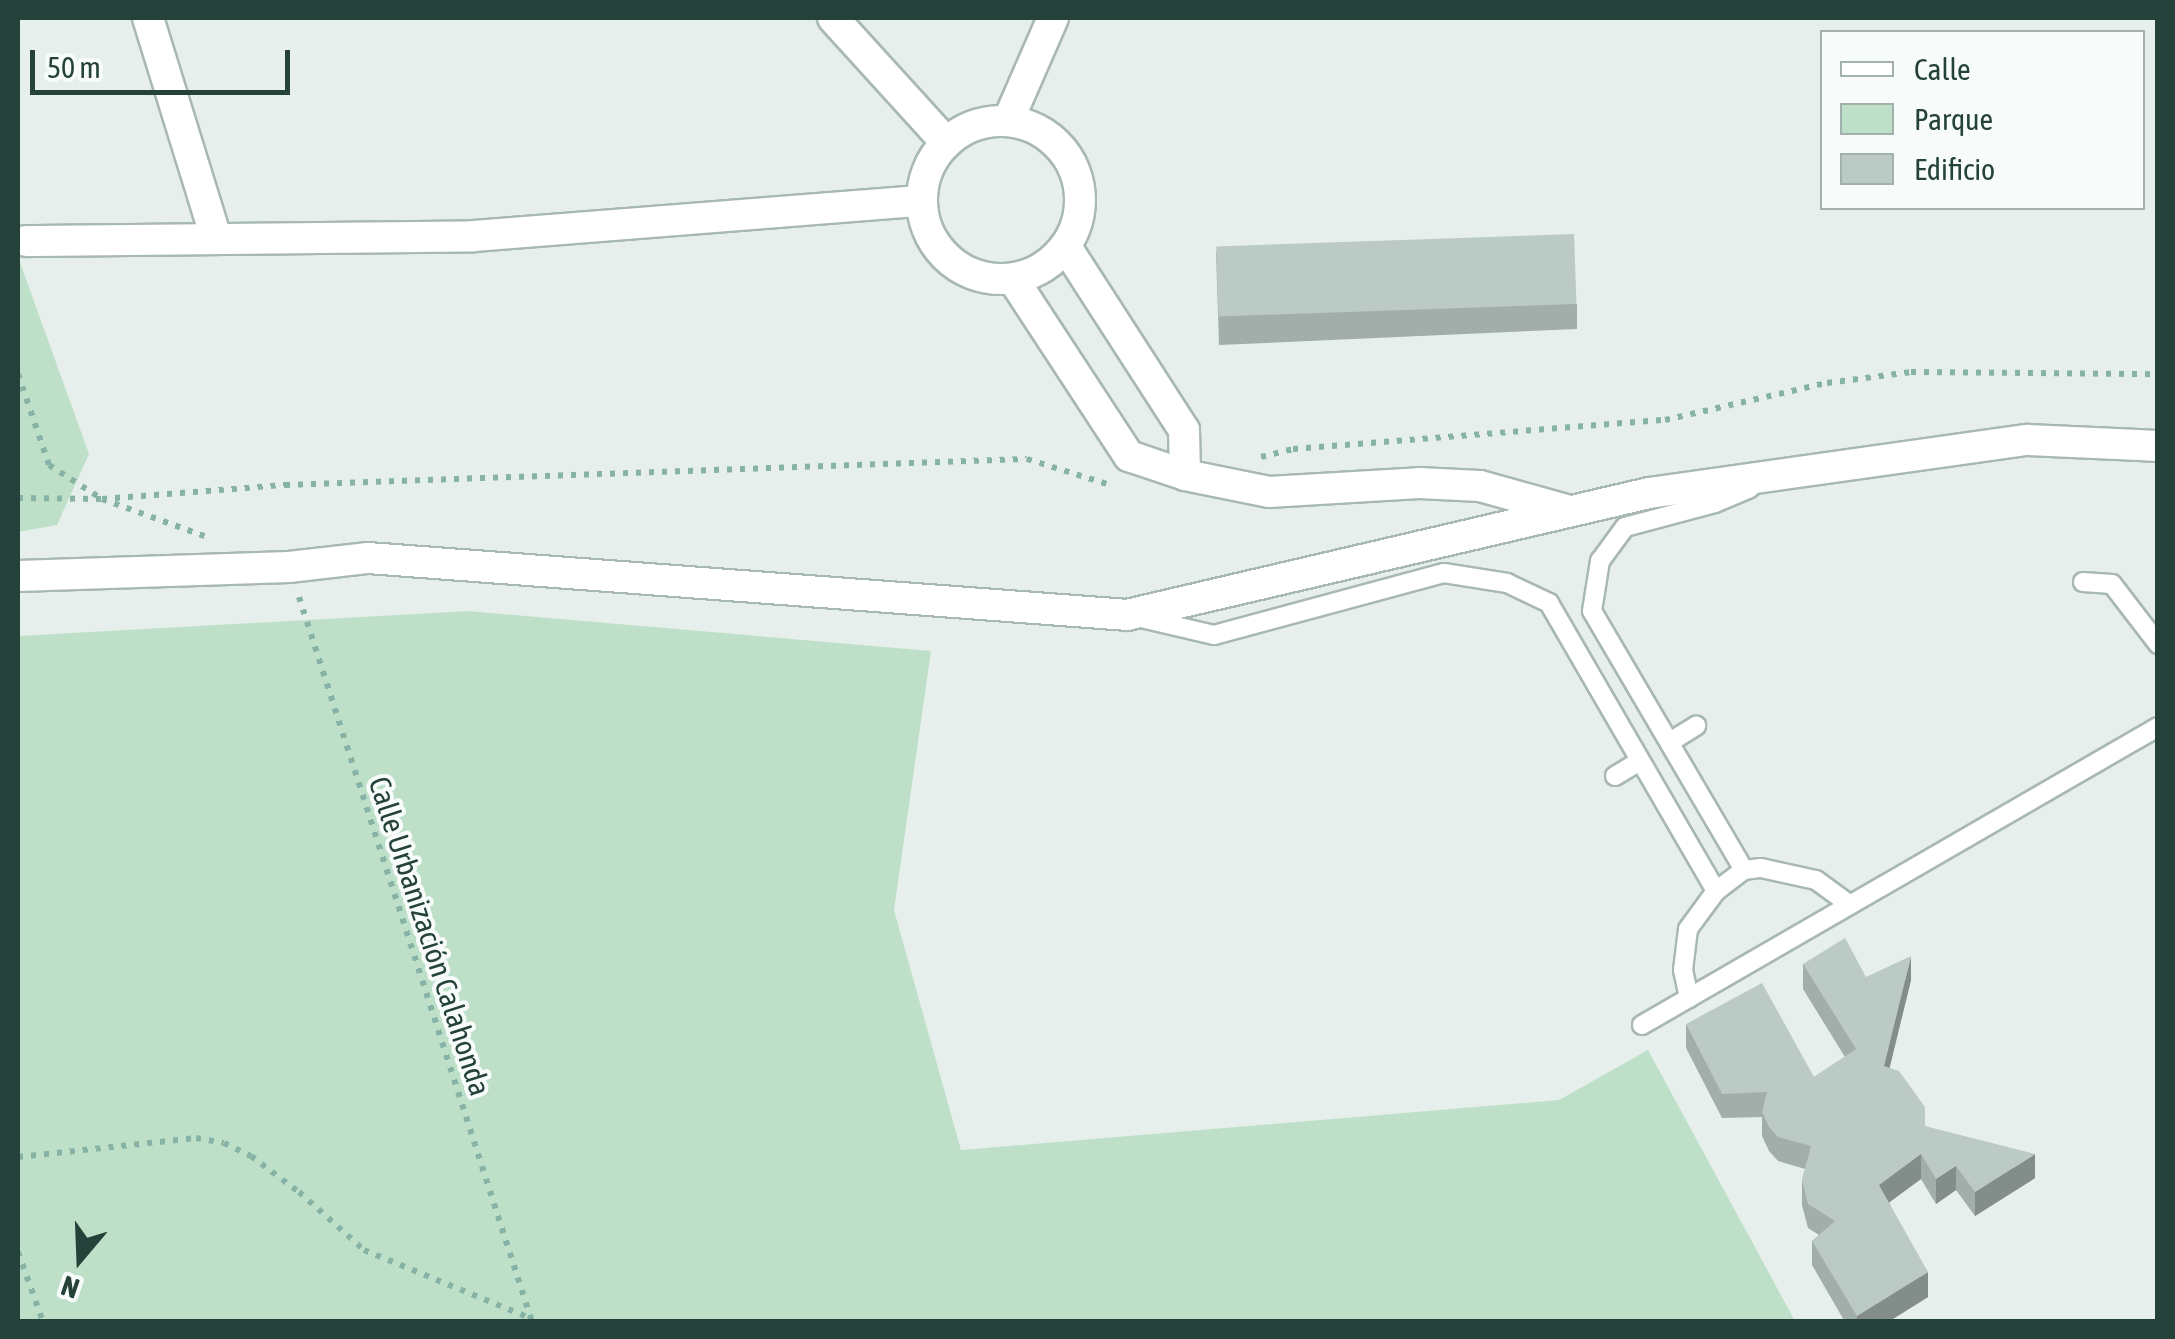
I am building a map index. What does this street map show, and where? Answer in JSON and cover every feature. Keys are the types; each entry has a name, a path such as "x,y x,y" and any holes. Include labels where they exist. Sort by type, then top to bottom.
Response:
{"street":[{"path":"148,18 216,237"},
{"path":"833,18 946,142"},
{"path":"1008,121 1054,18"},
{"path":"1008,121 1031,126 1054,140 1077,175 1080,207 1066,247 1043,268 1012,278 981,277 953,263 932,239 921,201 928,168 946,142 974,125 1008,121"},
{"path":"26,240 473,236 921,201"},
{"path":"1066,247 1184,430 1186,475"},
{"path":"1012,278 1130,456 1186,475 1269,492 1419,483 1480,486 1570,512"},
{"path":"18,576 289,567 368,558 1127,614 1649,493 2028,440 2158,446"}],"lane":[{"path":"1744,870 1592,611 1600,561 1626,527 1714,503 1784,474"},
{"path":"1127,614 1214,636 1444,573 1507,584 1549,603 1716,891"},
{"path":"2083,582 2112,584 2158,644"},
{"path":"1670,742 1696,726"},
{"path":"1642,1025 2158,727"},
{"path":"1615,776 1640,760"},
{"path":"1689,998 1683,970 1688,929 1716,891 1744,870 1760,868 1816,880 1850,904"}],"path":[{"path":"1257,458 1292,449 1665,420 1827,383 1911,372 2158,374"},
{"path":"18,374 48,465 102,499 214,540"},
{"path":"18,498 102,499 285,484 1027,458 1126,490"},
{"name":"Calle Urbanización Calahonda","path":"289,567 532,1320"},
{"name":"Calle Urbanización Calahonda","path":"18,1157 196,1138 224,1143 251,1156 300,1192 364,1250 532,1320"},
{"path":"18,1252 42,1322"}],"green space":[{"path":"18,257 89,454 57,525 18,532"},
{"path":"468,611 931,651 894,910 961,1150 1559,1100 1648,1050 1795,1321 18,1321 18,636"}],"building":[{"path":"1574,234 1576,304 1219,316 1216,246"},
{"path":"1845,938 1866,977 1911,956 1884,1066 1899,1071 1925,1107 1925,1126 2035,1154 1975,1192 1956,1166 1936,1179 1921,1154 1879,1185 1928,1272 1857,1316 1812,1241 1835,1221 1808,1204 1802,1180 1811,1146 1778,1137 1769,1127 1762,1112 1767,1092 1722,1094 1686,1024 1762,983 1814,1077 1856,1049 1803,964"}]}
